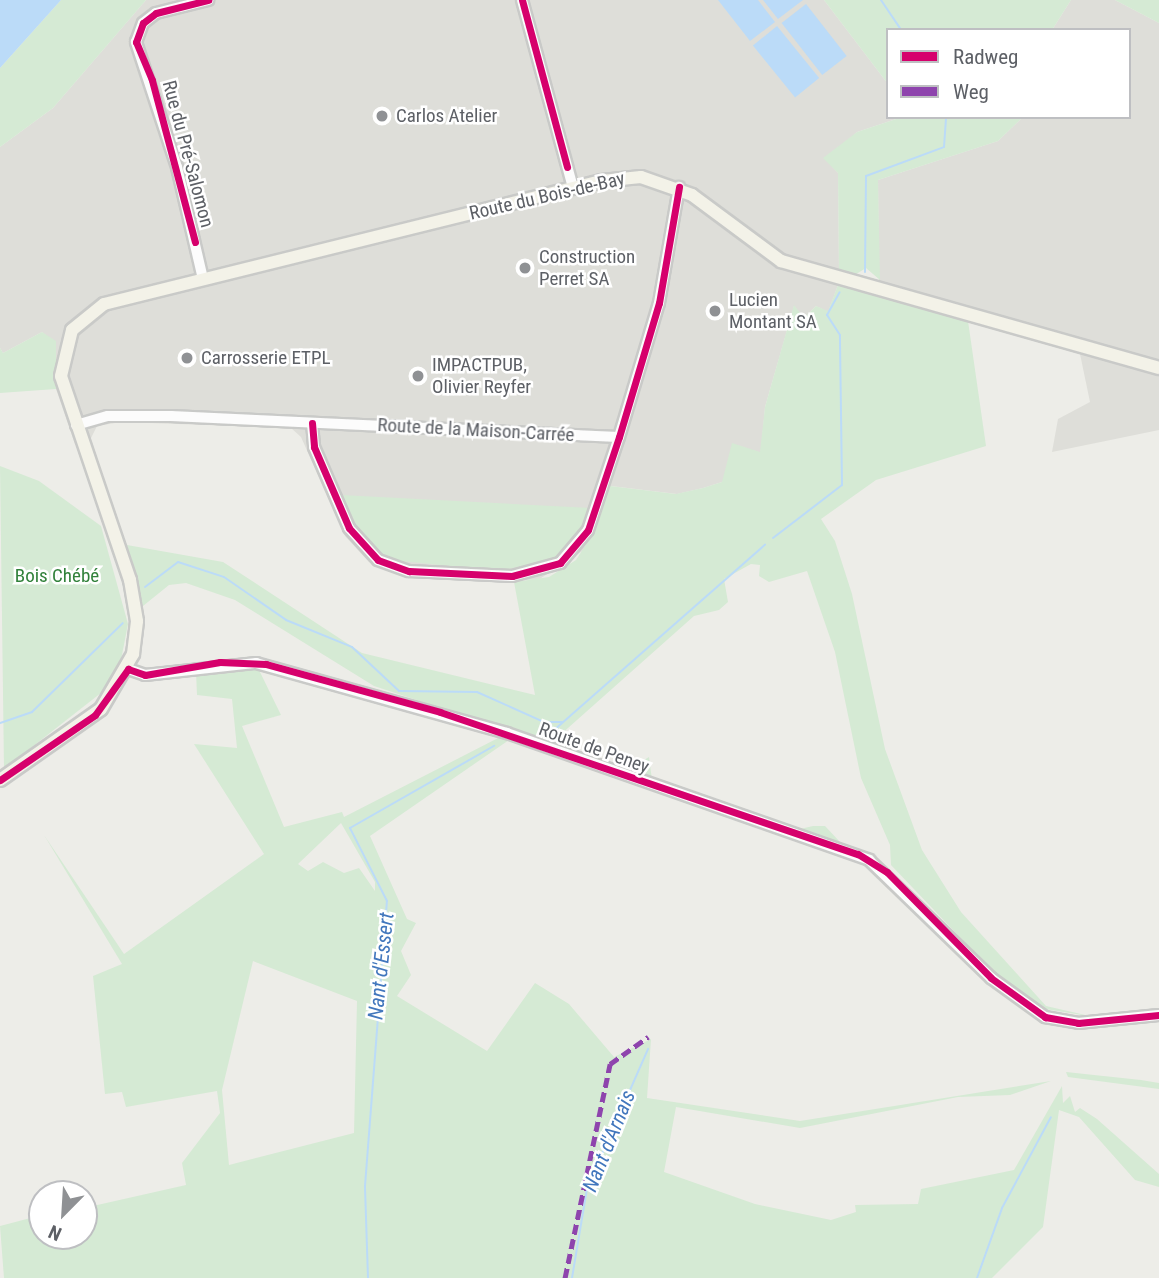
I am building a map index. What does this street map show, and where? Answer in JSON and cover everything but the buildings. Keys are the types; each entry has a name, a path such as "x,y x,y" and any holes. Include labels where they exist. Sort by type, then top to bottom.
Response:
{"main road":[{"name":"Route du Bois-de-Bay","path":"128,670 137,629 134,597 61,376 65,342 85,315 115,303 573,188 632,177 679,187 780,261 1159,368"},
{"path":"0,779 95,715 128,670"}],"street":[{"name":"Rue du Pré-Salomon","path":"203,279 177,167 136,42 156,13 208,0"},
{"path":"522,0 573,188"},
{"path":"312,423 314,447 343,515 372,556 409,571 512,576 548,570 576,550 620,437 659,303 679,187"},
{"name":"Route de la Maison-Carrée","path":"76,425 127,415 620,437"},
{"name":"Route de Peney","path":"128,670 145,675 256,663 507,733 869,860 991,978 1045,1017 1078,1023 1159,1015"}],"shaded area":[{"path":"146,0 824,0 886,81 886,119 896,119 857,132 827,161 838,173 839,272 879,283 878,180 998,141 1021,119 1131,119 1131,28 1053,28 1071,0 1115,0 1159,23 1159,430 1052,452 1058,419 1090,402 1080,354 838,285 828,312 816,306 804,318 794,306 765,407 761,452 722,482 677,494 611,486 584,550 538,580 415,577 369,562 345,536 301,437 291,428 121,422 97,426 90,440 75,444 55,386 56,344 42,332 3,353 0,348 0,147 53,108"}],"green space":[{"path":"61,0 146,0 53,108 0,147 0,68"},
{"path":"824,0 1071,0 1053,28 886,28 886,81"},
{"path":"1115,0 1159,0 1159,23"},
{"path":"896,119 1021,119 998,141 878,180 880,280 866,268 853,276 839,272 838,173 823,158 857,132"},
{"path":"838,285 968,321 986,446 876,480 821,519 835,541 852,594 885,749 922,850 961,912 1046,1006 1094,1017 1039,1008 998,977 891,865 890,845 861,778 835,652 807,571 769,582 759,576 760,565 751,564 724,579 728,602 719,610 694,616 550,744 374,686 235,600 186,583 169,585 143,606 127,545 223,562 362,653 535,695 514,582 549,577 576,560 594,532 610,486 676,494 703,488 722,482 732,443 760,452 765,407 794,305 804,318 816,306 828,311"},
{"path":"42,332 56,341 56,389 0,393 0,348 3,353"},
{"name":"Bois Chébé","path":"0,466 39,481 101,526 128,624 121,660 106,689 4,769"},
{"path":"341,495 591,508 577,538 556,559 498,571 391,560 365,541"},
{"path":"242,667 259,670 281,715 242,726 284,827 342,812 344,817 502,736 509,740 370,836 407,919 416,923 401,951 411,975 397,996 487,1051 535,983 569,1004 614,1057 651,1039 647,1098 800,1121 1051,1081 1010,1095 958,1097 800,1128 676,1107 664,1172 755,1204 831,1220 856,1212 855,1205 918,1204 921,1189 1014,1170 1062,1086 1063,1103 1070,1096 1075,1112 1080,1108 1097,1119 1159,1174 1159,1187 1135,1180 1079,1117 1059,1110 1043,1227 992,1278 4,1278 0,1226 28,1219 28,1250 98,1250 98,1205 186,1185 182,1163 220,1113 217,1091 126,1107 122,1092 105,1094 93,976 122,964 44,835 124,954 264,854 194,744 237,748 232,699 197,695 196,672","holes":["341,823 375,882 375,891 359,868 344,873 323,862 308,871 298,864","253,961 357,1001 354,1133 229,1165 222,1090"]},
{"path":"649,757 652,780 622,770 631,768"},
{"path":"813,826 825,826 840,842 796,830"},
{"path":"1066,1072 1159,1083 1159,1089 1068,1077"}],"water":[{"path":"0,0 61,0 0,68"},
{"path":"718,0 758,0 775,22 750,41"},
{"path":"763,0 803,0 778,19"},
{"path":"806,4 847,56 822,75 782,23"},
{"path":"777,26 819,78 795,98 753,46"}],"waterway":[{"path":"881,0 900,28"},
{"path":"865,272 866,176 944,147 946,119"},
{"path":"773,538 842,485 840,335 827,315 840,292"},
{"path":"545,738 765,545"},
{"path":"145,587 178,562 224,577 286,620 352,647 399,691 477,692 544,722 562,722"},
{"path":"0,723 32,712 123,623"},
{"name":"Nant d'Essert","path":"368,1278 365,1186 387,901 350,828 494,746"},
{"name":"Nant d'Arnais","path":"572,1278 587,1188 648,1049"},
{"path":"977,1278 1002,1208 1051,1117"}],"marked path":[{"path":"565,1278 610,1064 648,1037"}],"cycle path":[{"path":"195,242 152,80 136,42 143,23 156,13 208,0"},
{"path":"522,0 567,167"},
{"path":"312,423 314,447 349,528 378,560 409,571 512,576 560,563 588,530 619,437 659,303 679,187"},
{"path":"0,780 95,715 128,669 145,675 220,662 266,664 440,712 858,854 887,872 991,978 1045,1017 1078,1023 1159,1015"}],"place":[{"name":"Carlos Atelier","path":"382,116"},
{"name":"Construction Perret SA","path":"525,268"},
{"name":"Lucien Montant SA","path":"715,311"},
{"name":"Carrosserie ETPL","path":"187,358"},
{"name":"IMPACTPUB, Olivier Reyfer","path":"418,376"}]}
